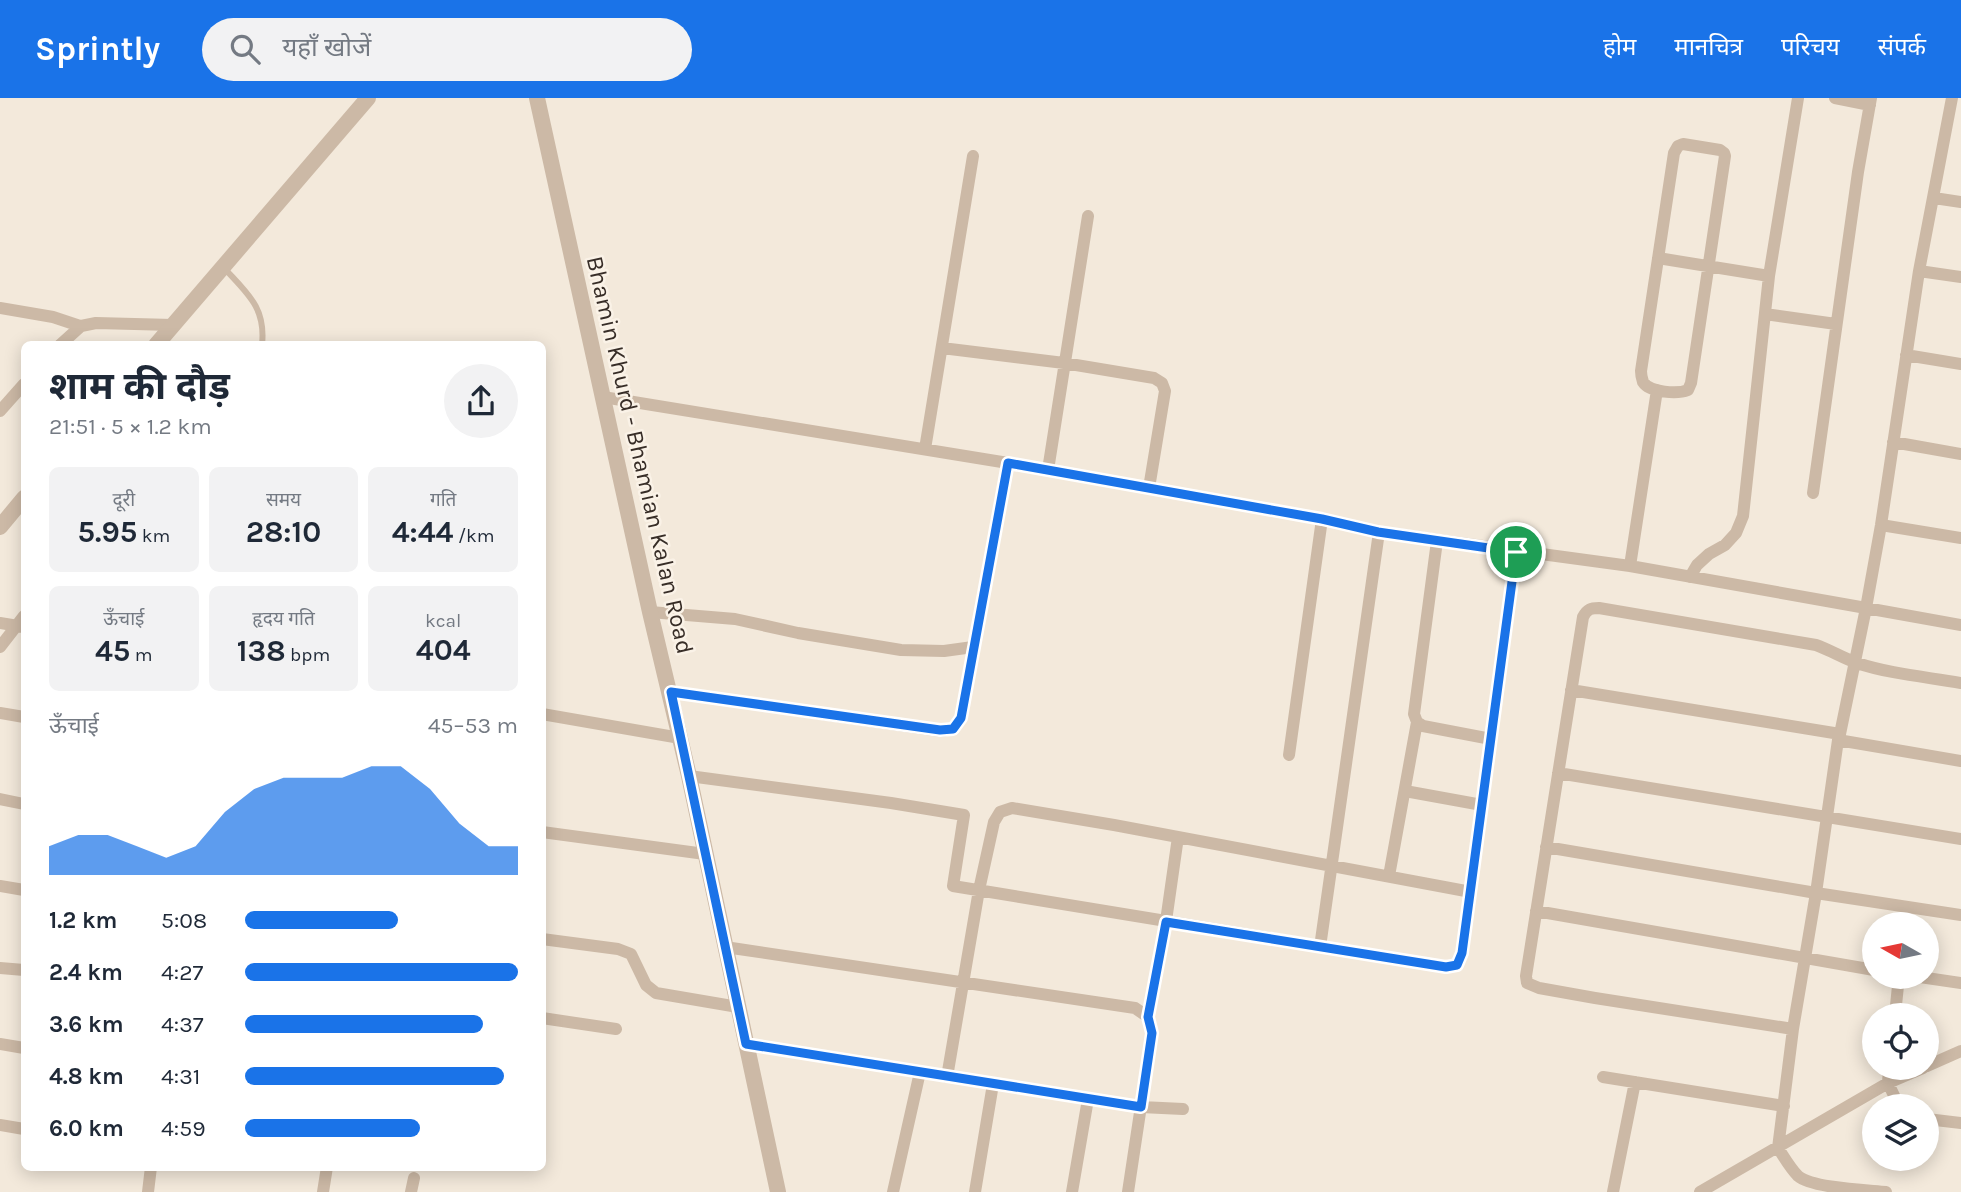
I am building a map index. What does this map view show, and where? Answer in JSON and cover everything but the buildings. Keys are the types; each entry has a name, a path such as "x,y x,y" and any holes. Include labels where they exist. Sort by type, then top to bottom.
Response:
{"street":[{"path":"159,341 368,98"},
{"name":"Bhamin Khurd - Bhamian Kalan Road","path":"537,98 650,612 671,692 778,1192"},
{"path":"1690,577 1697,565 1737,533 1743,516 1769,276 1798,98"},
{"path":"1813,493 1871,101 1835,98"},
{"path":"1886,1192 1805,1181 1796,1174 1778,1148 1793,1029 1839,737 1881,525 1919,271 1934,198 1955,122 1952,98"},
{"path":"1683,144 1720,150 1725,156 1710,266 1691,383 1688,390 1682,392 1657,390 1642,381 1641,370 1658,258 1674,153 1678,146 1683,144"},
{"path":"925,449 973,156"},
{"path":"1934,198 1961,202"},
{"path":"1048,470 1088,216"},
{"path":"1658,258 1769,276"},
{"path":"1919,271 1961,278"},
{"path":"0,308 53,317 80,326 96,323 173,325"},
{"path":"1765,314 1836,324"},
{"path":"64,341 80,326"},
{"path":"942,348 1065,363 1154,378 1162,383 1165,391 1149,488"},
{"path":"1906,355 1961,364"},
{"path":"0,411 6,398 21,386"},
{"path":"1630,566 1657,390"},
{"path":"603,397 1008,463 1322,519 1378,532 1630,566 1961,625"},
{"path":"1893,442 1961,454"},
{"path":"671,692 940,730 953,729 961,718 1008,463"},
{"path":"0,527 21,502"},
{"path":"1289,755 1322,519"},
{"path":"1881,525 1961,538"},
{"path":"1320,947 1378,532"},
{"path":"1389,876 1417,722 1414,714 1437,541"},
{"path":"689,776 964,815 953,886 1446,967 1457,965 1462,953 1471,891 1516,552"},
{"path":"1793,1029 1531,986 1527,983 1583,617 1591,608 1599,608 1816,645 1854,662 1961,683"},
{"path":"650,612 734,620 901,650 944,651 973,647"},
{"path":"0,623 21,623"},
{"path":"0,647 21,624"},
{"path":"1571,690 1961,761"},
{"path":"0,713 21,716"},
{"path":"546,715 680,738"},
{"path":"1417,722 1423,726 1491,739"},
{"path":"1558,773 1961,839"},
{"path":"1405,791 1482,805"},
{"path":"0,799 21,802"},
{"path":"947,1077 979,890 994,822 1000,812 1012,808 1471,891"},
{"path":"546,833 705,855"},
{"path":"1128,1192 1152,1033 1148,1017 1166,922 1178,836"},
{"path":"1546,847 1961,915"},
{"path":"0,886 21,890"},
{"path":"1536,911 1862,968"},
{"path":"546,940 618,949 631,954 646,985 656,993 738,1007"},
{"path":"725,947 1135,1008 1148,1017"},
{"path":"0,968 21,970"},
{"path":"1939,980 1961,983"},
{"path":"546,1019 616,1029"},
{"path":"0,1044 21,1048"},
{"path":"746,1044 1141,1107 1183,1109"},
{"path":"1939,1061 1961,1051"},
{"path":"892,1192 920,1072"},
{"path":"1603,1077 1784,1106"},
{"path":"1888,1080 1893,1094"},
{"path":"1700,1192 1895,1080"},
{"path":"1613,1192 1634,1082"},
{"path":"975,1192 993,1084"},
{"path":"1072,1192 1088,1099"},
{"path":"1939,1120 1961,1123"},
{"path":"0,1125 21,1128"},
{"path":"148,1192 151,1171"},
{"path":"323,1192 326,1171"},
{"path":"411,1192 414,1178"}],"lane":[{"path":"223,267 246,291 260,311 264,331 263,341"}],"route":[{"path":"1008,463 1322,519 1378,532 1516,552 1462,953 1457,965 1446,967 1166,922 1148,1017 1152,1033 1141,1107 746,1044 671,692 940,730 953,729 961,718 1008,463"}]}
